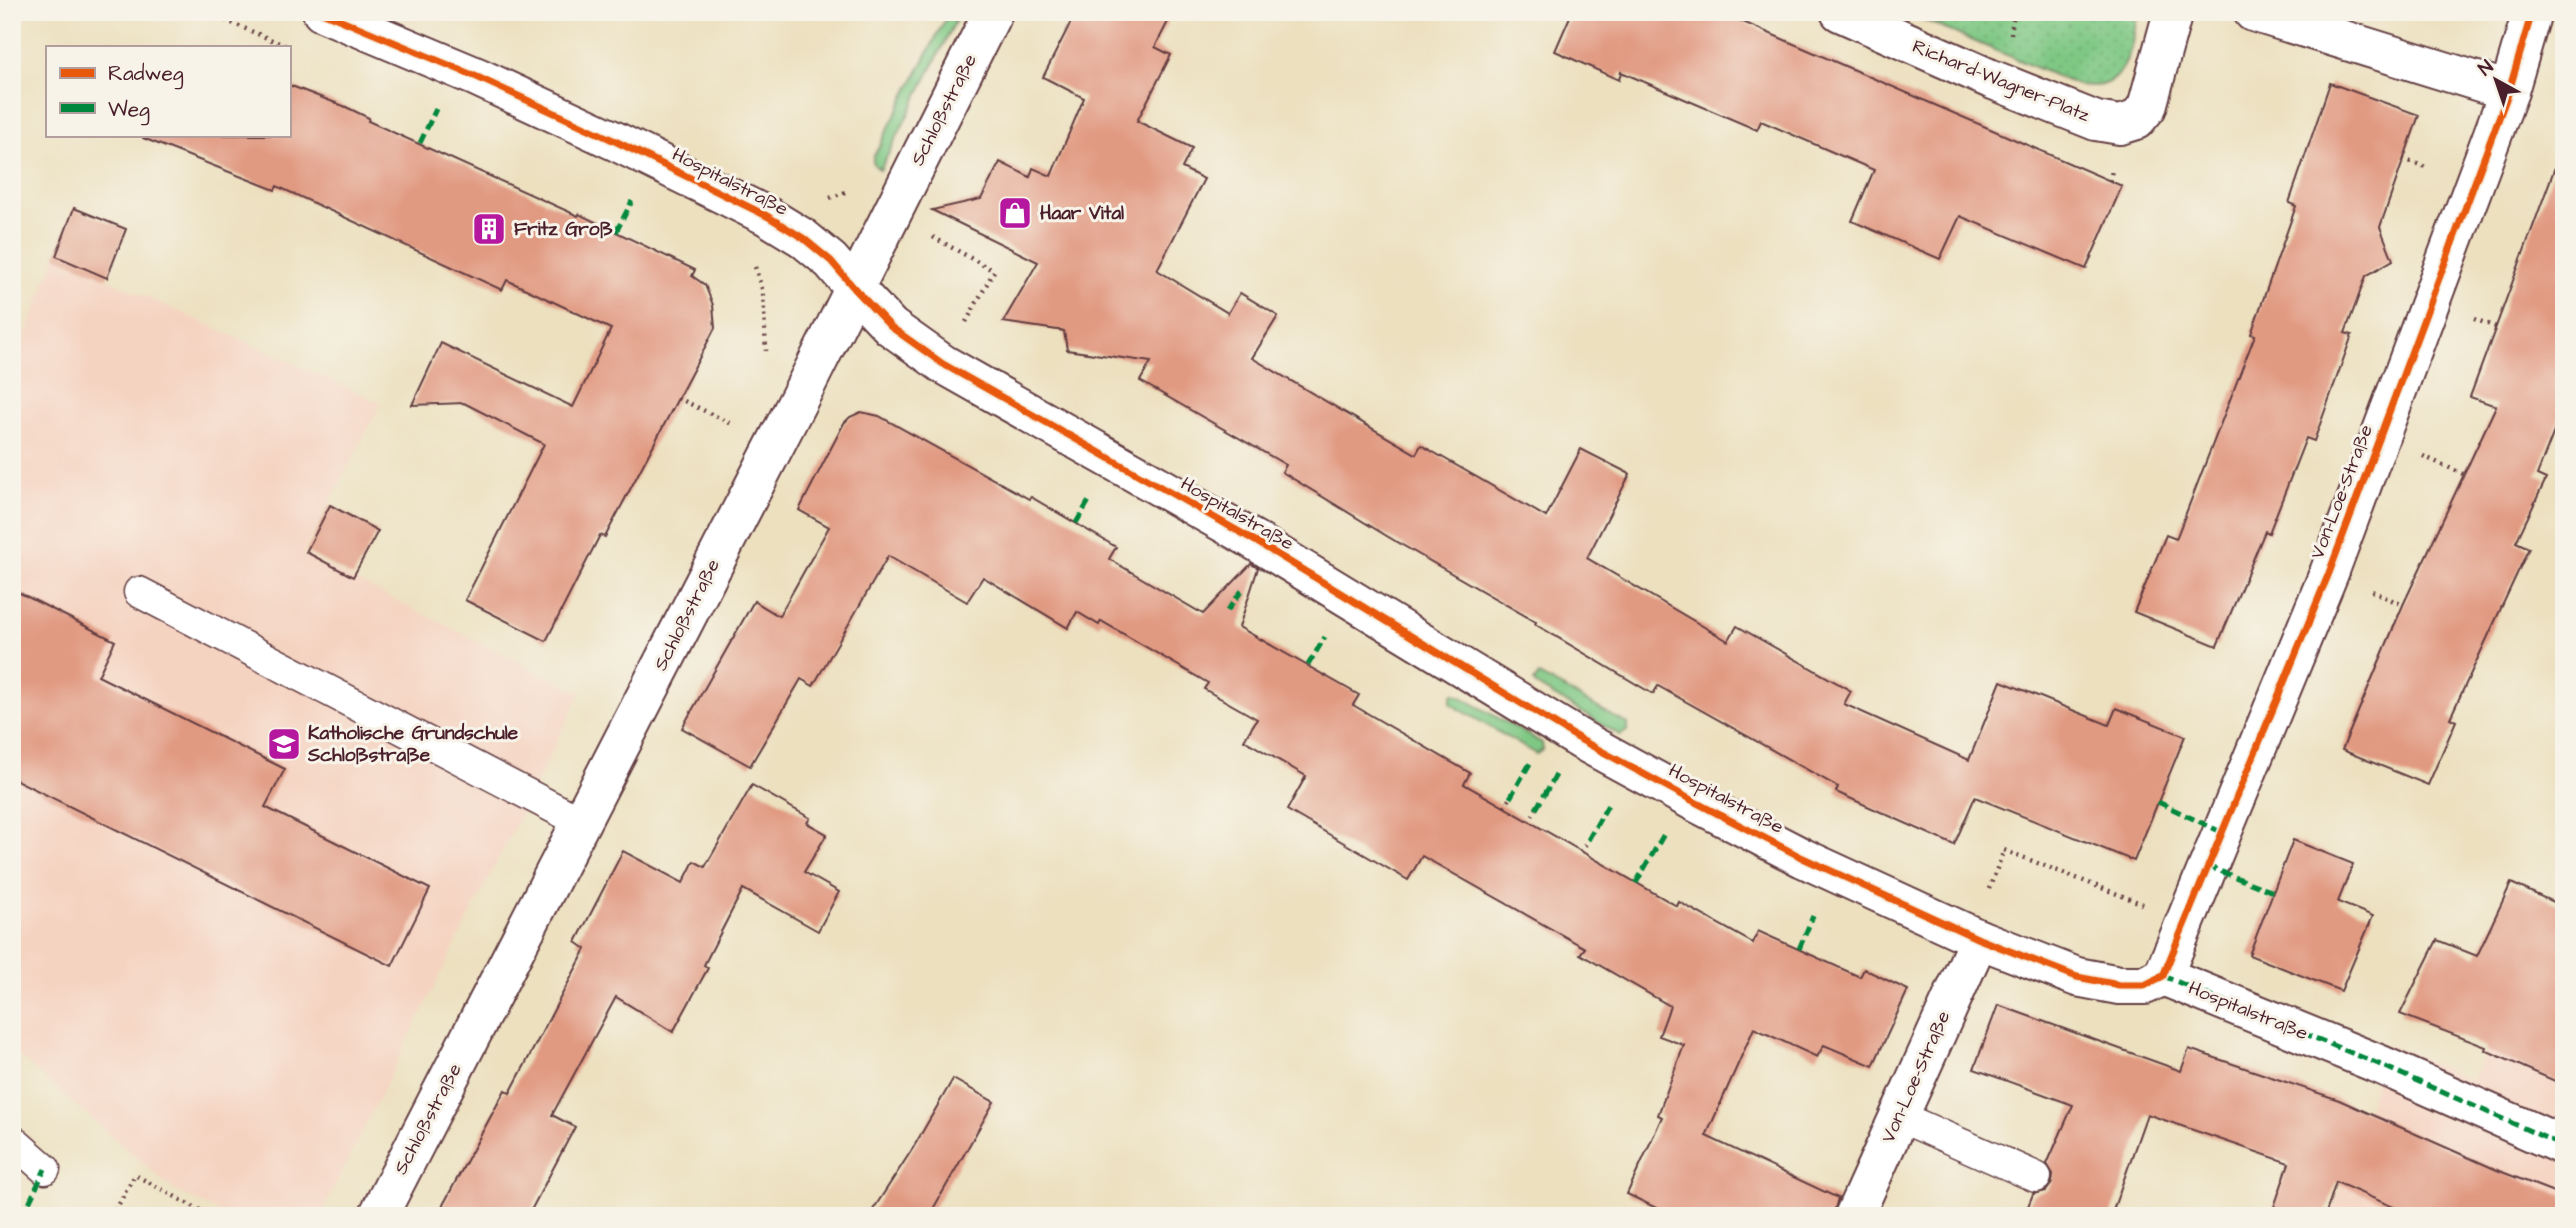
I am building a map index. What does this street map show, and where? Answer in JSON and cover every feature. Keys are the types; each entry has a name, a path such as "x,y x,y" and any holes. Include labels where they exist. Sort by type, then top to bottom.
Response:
{"street":[{"name":"Hospitalstraße","path":"322,12 477,77 767,216 803,238 831,261 891,327 943,364 1252,539 1583,741 1803,858 1979,939 2077,977 2119,985 2145,985 2163,976 2381,1065 2564,1146"},
{"name":"Schloßstraße","path":"378,1216 807,383 993,12"},
{"name":"Richard-Wagner-Platz","path":"1839,12 1991,79 2096,121 2120,125 2136,120 2147,107 2173,12"},
{"path":"2253,12 2509,91"},
{"name":"Von-Loe-Straße","path":"2163,976 2329,573 2509,91 2532,12"},
{"name":"Von-Loe-Straße","path":"1854,1216 1979,939"}],"lane":[{"path":"139,592 581,822"},
{"path":"1898,1116 2036,1177"},
{"path":"12,1140 45,1169"}],"path":[{"path":"206,12 287,46"},
{"path":"290,47 296,50"},
{"path":"750,262 755,267 763,292 767,363 807,383"},
{"path":"678,398 734,425"},
{"path":"2445,466 2463,474"},
{"path":"2383,596 2403,605"},
{"path":"1504,807 1510,798"},
{"path":"1529,822 1536,809"},
{"path":"1581,852 1588,839"},
{"path":"1984,901 2004,850 2186,920"},
{"path":"112,1216 135,1175 211,1216"},
{"path":"12,1209 21,1216"}],"shaded area":[{"name":"Katholische Grundschule Schloßstraße","path":"56,256 381,403 303,554 581,693 320,1216 227,1216 174,1190 12,1050 12,370"},
{"path":"2564,894 2564,1216 2331,1216 2388,1044 2472,1081"}],"green space":[{"path":"949,12 960,12 880,170 873,163 873,158"},
{"path":"1919,12 2138,12 2132,44 2124,65 2111,81 2092,86 2077,85 1917,17"},
{"path":"1539,675 1627,724 1627,731 1620,735 1536,685 1534,682"},
{"path":"1454,693 1542,743 1543,750 1536,754 1451,704"}],"building":[{"path":"1076,12 1173,12 1155,47 1171,55 1137,121 1192,148 1182,168 1204,179 1157,270 1228,313 1240,293 1278,316 1252,358 1416,454 1421,445 1546,517 1581,449 1630,474 1587,558 1728,641 1737,626 1851,691 1844,704 1969,760 2001,681 2109,725 2116,708 2185,736 2134,861 1975,797 1954,845 1836,792 1838,787 1658,686 1653,694 1282,472 1286,465 1140,381 1151,362 1067,350 1064,331 1003,322 1038,262 932,210 981,199 1000,162 1030,177 1033,168 1051,176 1084,98 1043,77"},
{"path":"1572,12 1720,12 2122,186 2086,269 1960,216 1940,259 1852,221 1874,170 1761,121 1757,130 1621,72 1619,80 1555,51"},
{"path":"2330,83 2419,115 2380,227 2393,260 2366,276 2345,333 2352,335 2314,441 2306,438 2269,533 2265,531 2217,646 2134,612 2166,535 2176,539 2255,335 2251,334 2296,206 2289,203"},
{"path":"290,85 346,107 369,118 368,121 578,216 579,214 695,270 692,276 705,285 713,305 715,328 605,537 600,535 546,641 465,600 544,444 464,403 412,405 441,343 573,407 611,329 507,280 502,290 277,186 275,190 143,138 290,136"},
{"path":"2558,159 2564,160 2564,406 2537,475 2546,479 2516,542 2529,548 2450,718 2456,721 2428,785 2342,750 2403,605 2496,406 2470,397"},
{"path":"74,208 126,229 107,278 56,256"},
{"path":"861,412 879,416 1029,499 1031,497 1116,547 1109,559 1203,614 1251,564 1258,568 1239,627 1359,695 1353,705 1470,773 1464,784 1677,906 1679,902 1753,943 1758,931 1860,977 1864,969 1908,990 1873,1066 1824,1045 1817,1057 1754,1028 1706,1136 1838,1198 1833,1216 1673,1216 1627,1194 1662,1117 1658,1115 1684,1045 1659,1036 1670,1006 1580,954 1585,948 1422,856 1408,880 1287,810 1306,776 1244,740 1257,719 1204,689 1208,683 1101,621 1099,625 1077,612 1068,628 983,577 967,602 888,556 813,686 801,679 750,766 682,728 754,601 779,616 829,527 799,510 844,423"},
{"path":"330,505 378,531 353,577 306,552"},
{"path":"12,589 115,641 98,676 285,769 265,807 430,889 392,966 12,778"},
{"path":"752,785 810,818 807,823 827,834 804,872 839,892 818,931 743,889 704,965 708,968 673,1032 616,997 552,1115 575,1127 528,1216 437,1216 505,1090 510,1093 586,949 576,942 623,851 683,883 694,861 705,867"},
{"path":"2293,840 2353,864 2338,902 2373,916 2341,991 2249,955"},
{"path":"2511,883 2564,907 2564,1085 2485,1050 2486,1047 2400,1014 2437,940 2477,956"},
{"path":"1998,1005 2181,1071 2189,1049 2339,1100 2497,1170 2564,1196 2564,1216 2414,1216 2336,1182 2325,1216 2271,1216 2289,1163 2147,1114 2111,1216 2024,1216 2033,1194 2046,1191 2052,1183 2053,1174 2047,1164 2073,1105 1974,1069"},
{"path":"953,1079 994,1102 929,1216 869,1216 913,1148"}],"marked path":[{"path":"420,143 436,109"},
{"path":"616,232 632,201"},
{"path":"1076,523 1090,499"},
{"path":"1227,611 1243,589"},
{"path":"1308,665 1325,637"},
{"path":"1510,798 1532,760"},
{"path":"1536,809 1556,775"},
{"path":"2158,802 2221,832"},
{"path":"1588,840 1609,803"},
{"path":"1636,883 1664,834"},
{"path":"2207,866 2273,892"},
{"path":"1799,949 1813,916"},
{"path":"2163,976 2381,1065 2564,1146"},
{"path":"23,1216 45,1169"}],"cycle path":[{"path":"322,12 477,77 767,216 803,238 831,261 891,327 943,364 1252,539 1583,741 1697,803 1803,858 1979,939 2077,977 2119,985 2145,985 2163,976 2329,573 2509,91 2532,12"}],"place":[{"name":"Haar Vital","path":"1015,213"},
{"name":"Fritz Groß","path":"489,229"},
{"name":"Katholische Grundschule Schloßstraße","path":"284,744"}]}
